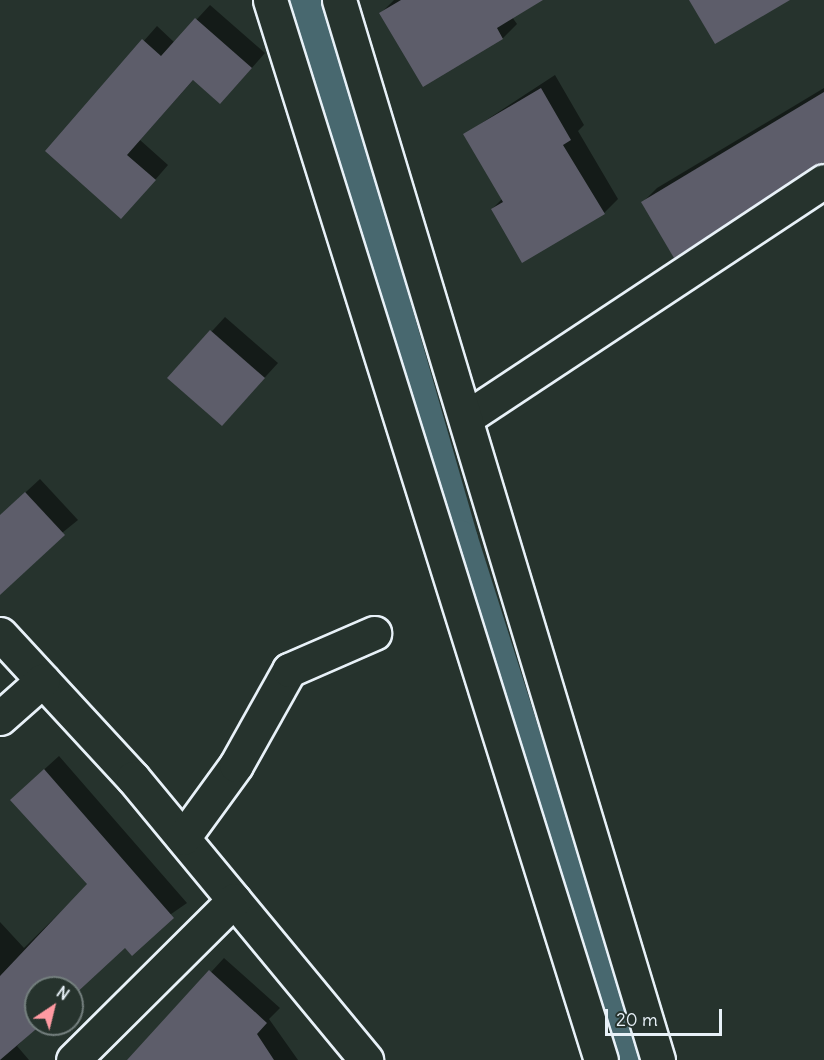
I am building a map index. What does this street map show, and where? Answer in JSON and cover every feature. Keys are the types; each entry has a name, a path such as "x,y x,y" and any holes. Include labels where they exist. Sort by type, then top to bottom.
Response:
{"main road":[{"path":"270,0 601,1060"},
{"path":"339,0 658,1060"},
{"path":"466,418 824,181"},
{"path":"183,838 236,765 288,670 374,633"},
{"path":"0,634 183,838 366,1060"},
{"path":"0,718 43,680"},
{"path":"72,1060 234,900"}],"building":[{"path":"401,0 543,0 497,28 503,39 423,87 379,13"},
{"path":"689,0 790,0 715,44"},
{"path":"195,18 252,68 220,104 193,80 127,155 156,180 121,219 45,151 142,39 161,56"},
{"path":"541,88 571,140 563,145 605,214 522,263 491,209 503,202 463,134"},
{"path":"824,92 824,162 674,258 641,202"},
{"path":"210,330 265,378 222,426 167,378"},
{"path":"25,492 65,535 0,595 0,515"},
{"path":"44,769 174,918 132,956 125,948 84,986 84,976 24,976 24,1036 28,1036 0,1060 0,976 87,884 10,800"},
{"path":"209,970 267,1023 257,1034 274,1060 127,1060"}],"waterway":[{"path":"303,0 458,540 623,1060"}]}
